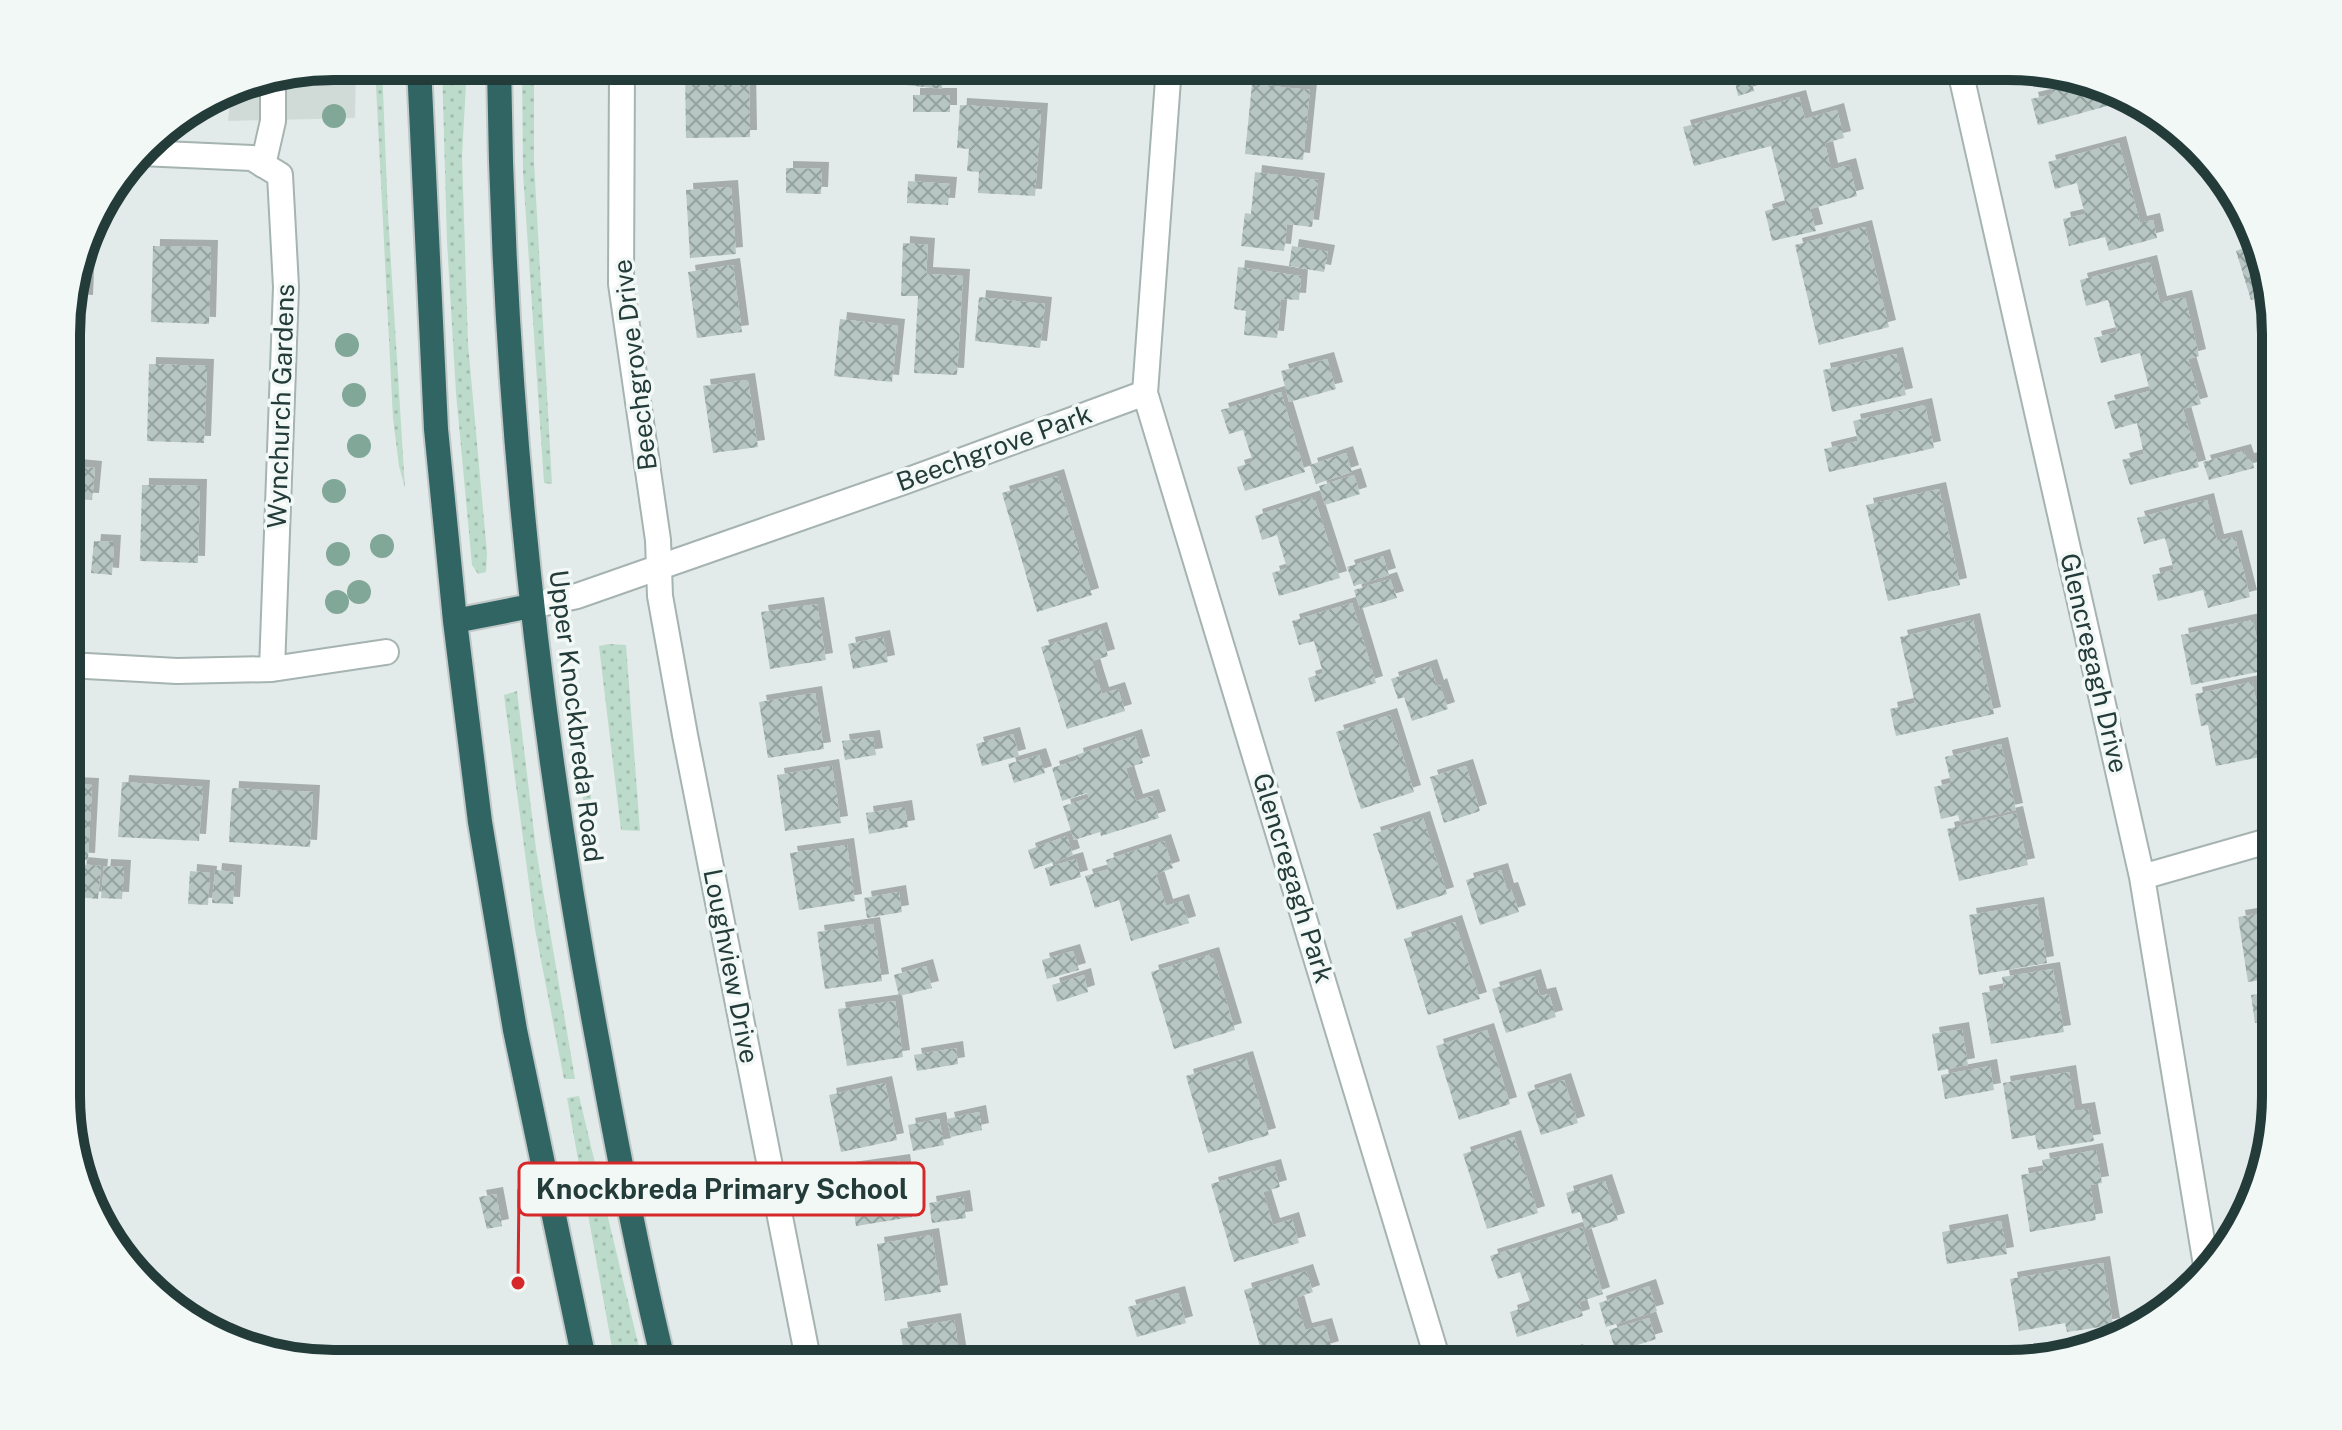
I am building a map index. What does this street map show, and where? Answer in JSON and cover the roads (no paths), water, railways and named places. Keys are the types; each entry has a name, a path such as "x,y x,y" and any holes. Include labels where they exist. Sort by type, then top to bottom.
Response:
{"highway":[{"path":"420,80 436,429 455,621 480,822 515,1030 582,1350"},
{"name":"Upper Knockbreda Road","path":"499,80 511,386 531,606 552,776 612,1119 661,1350"},
{"path":"455,621 531,606"}],"street":[{"name":"Beechgrove Drive","path":"622,80 621,284 658,540 659,567"},
{"path":"1145,393 1168,80"},
{"name":"Glencregagh Drive","path":"1962,80 2142,877 2205,1257"},
{"path":"156,154 258,161 273,121 273,88"},
{"name":"Wynchurch Gardens","path":"258,161 280,175 286,287 272,669"},
{"name":"Beechgrove Park","path":"531,606 577,596 906,481 1145,393"},
{"name":"Glencregagh Park","path":"1145,393 1435,1349"},
{"name":"Loughview Drive","path":"659,567 660,596 685,735 806,1350"},
{"path":"80,666 177,671 272,669 386,652"},
{"path":"2142,877 2261,843"}],"place":[{"name":"Knockbreda Primary School","path":"518,1283"}]}
